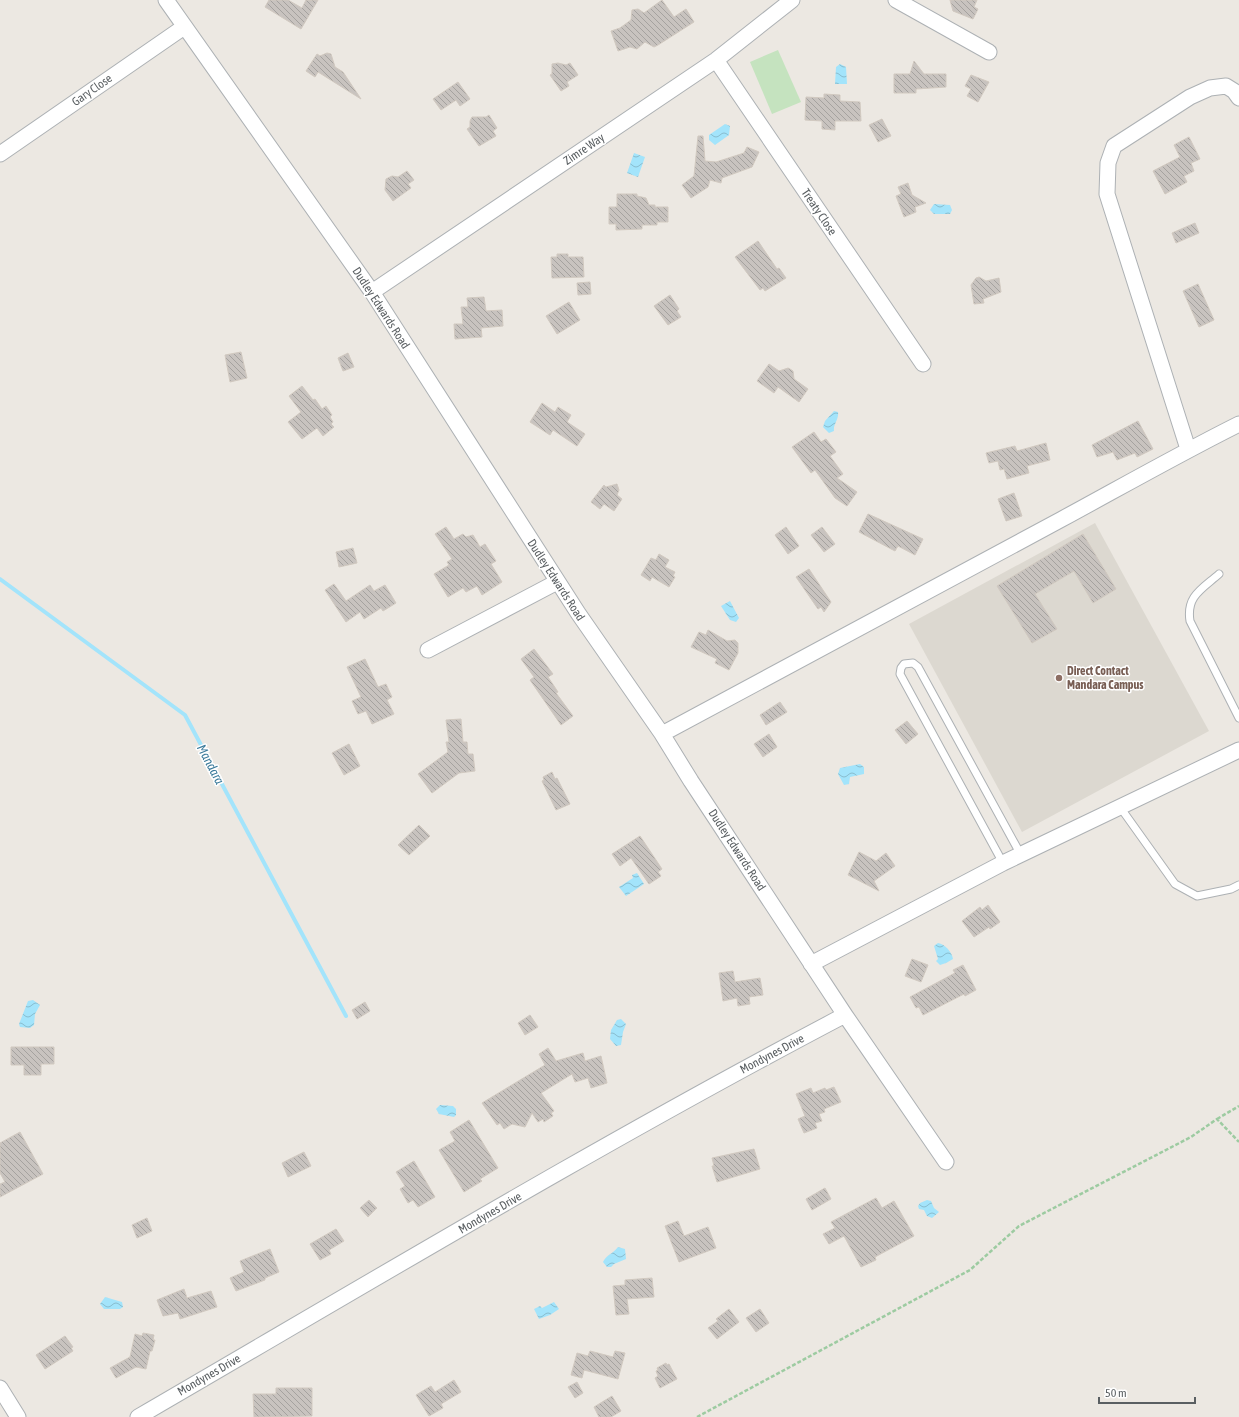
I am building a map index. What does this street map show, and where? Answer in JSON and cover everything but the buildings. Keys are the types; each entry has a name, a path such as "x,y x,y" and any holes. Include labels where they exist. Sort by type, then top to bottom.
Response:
{"street":[{"name":"Dudley Edwards Road","path":"166,0 372,292 558,582 662,734 845,1016 946,1162"},
{"name":"Zimre Way","path":"372,292 716,60 792,0"},
{"path":"896,0 989,52"},
{"name":"Gary Close","path":"0,154 184,27"},
{"name":"Treaty Close","path":"716,60 923,364"},
{"path":"1188,449 1107,194 1108,164 1114,146 1190,97 1210,88 1226,86 1234,91 1239,98"},
{"path":"662,734 1079,510 1188,449 1239,424"},
{"path":"428,650 558,582"},
{"path":"811,964 1003,864 1239,750"},
{"name":"Mondynes Drive","path":"138,1417 458,1231 759,1060 845,1016"},
{"path":"0,1388 18,1417"}],"lane":[{"path":"1219,574 1193,598 1189,610 1190,621 1239,718"},
{"path":"1003,864 900,674 901,668 907,663 913,663 918,667 1021,855"},
{"path":"1120,807 1175,884 1197,896 1231,889 1239,885"}],"path":[{"path":"698,1417 970,1270 1018,1226 1191,1137 1239,1106"},
{"path":"1217,1119 1239,1142"}],"shaded area":[{"name":"Direct Contact Mandara Campus","path":"1095,523 1209,731 1022,832 909,624"}],"green space":[{"path":"778,50 801,102 772,114 750,62"}],"water":[{"path":"840,64 846,67 847,84 835,84 836,67"},
{"path":"725,124 730,126 729,135 715,145 709,140 709,135"},
{"path":"634,153 645,157 638,177 627,173"},
{"path":"934,204 950,205 952,210 950,214 934,214 930,210"},
{"path":"834,411 838,412 838,417 834,426 834,431 829,433 823,427 825,421"},
{"path":"730,601 739,618 736,622 730,620 721,606"},
{"path":"860,764 864,767 864,774 850,777 849,784 844,785 838,774 840,768"},
{"path":"637,873 644,884 626,896 619,887 633,878 632,875"},
{"path":"938,943 948,949 953,959 940,965 936,961 938,959 934,946"},
{"path":"33,1000 40,1005 35,1014 34,1025 30,1028 20,1027 19,1024 28,1001"},
{"path":"621,1019 626,1024 621,1045 616,1046 610,1039 611,1030 617,1020"},
{"path":"440,1105 453,1106 456,1109 456,1115 454,1117 439,1114 436,1109"},
{"path":"927,1200 931,1201 934,1208 939,1212 932,1218 927,1216 924,1210 919,1209 918,1206 920,1203"},
{"path":"618,1247 625,1249 626,1259 614,1264 611,1267 607,1267 603,1262 604,1260"},
{"path":"105,1297 122,1302 123,1307 120,1309 104,1309 100,1304"},
{"path":"554,1302 559,1309 550,1315 539,1319 534,1309 540,1306 542,1308"}],"waterway":[{"name":"Mandara","path":"0,579 185,715 346,1016"}],"place":[{"name":"Direct Contact Mandara Campus","path":"1059,678"}]}
